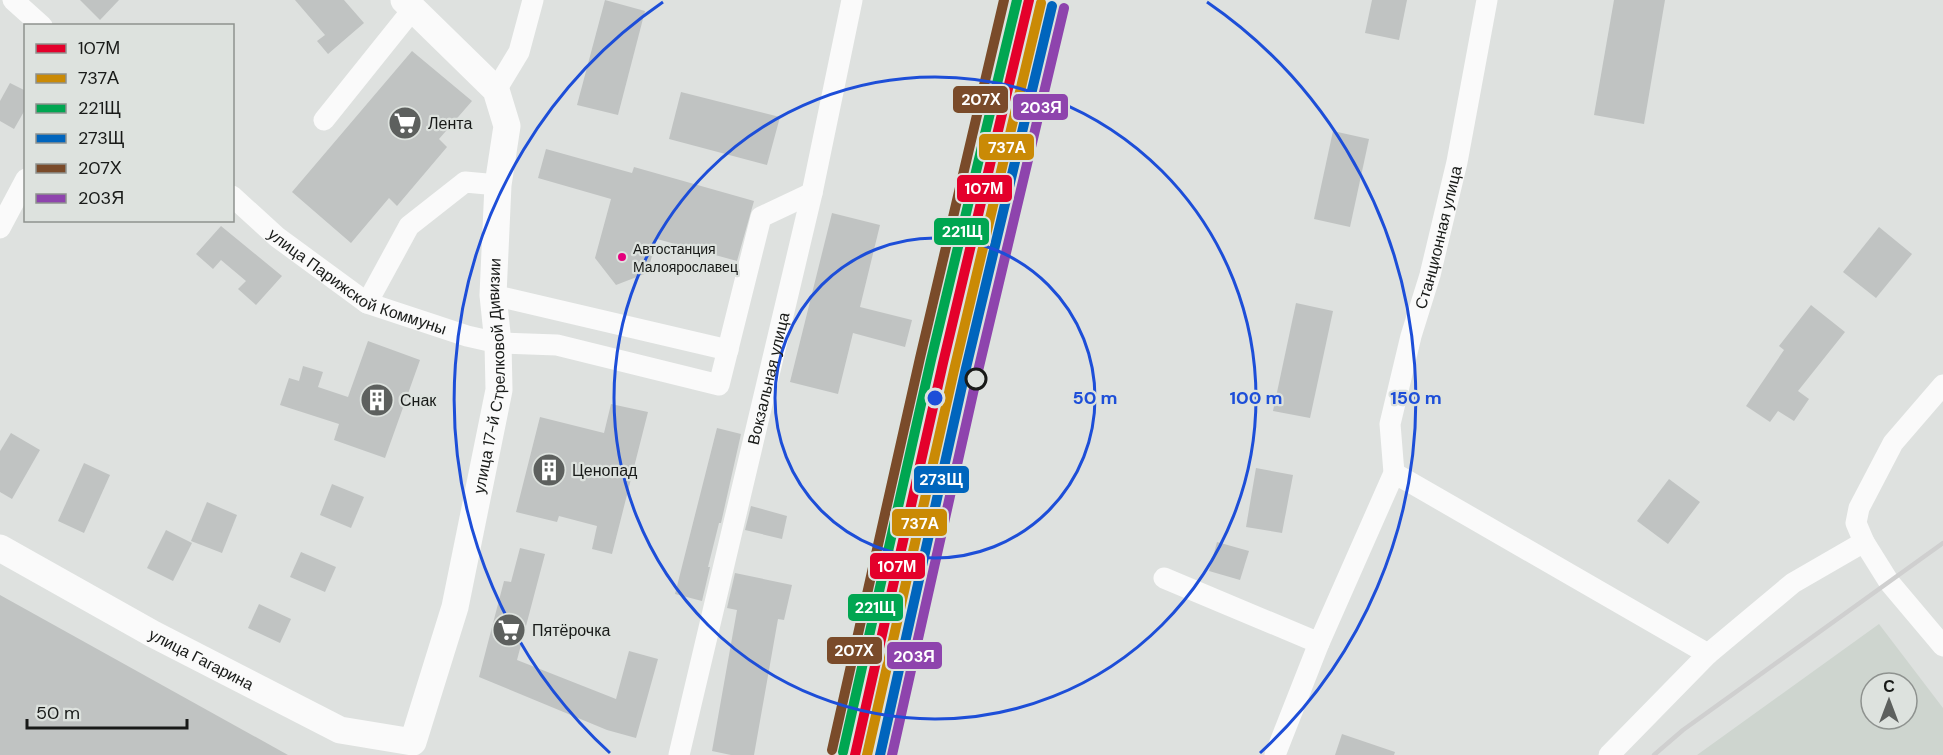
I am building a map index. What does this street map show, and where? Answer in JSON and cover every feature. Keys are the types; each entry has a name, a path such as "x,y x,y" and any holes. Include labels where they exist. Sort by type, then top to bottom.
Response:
{"main road":[{"path":"408,4 496,90"},
{"name":"улица 17-й Стрелковой Дивизии","path":"411,748 455,607 499,390 498,343 493,295 498,185 507,126 496,90"},
{"name":"улица Гагарина","path":"0,548 153,634 340,730 411,748"}],"street":[{"path":"13,0 40,24"},
{"path":"496,90 519,52 533,0"},
{"name":"Вокзальная улица","path":"679,755 812,193 852,0"},
{"name":"Станционная улица","path":"1394,473 1390,424 1411,336 1430,275 1457,162 1487,0"},
{"path":"324,120 408,4"},
{"path":"367,303 409,226 465,182 498,185"},
{"path":"0,228 24,183"},
{"path":"493,295 728,350 760,217 812,193"},
{"name":"улица Парижской Коммуны","path":"234,198 277,237 367,303 467,336 498,343 557,345 719,385 728,350"},
{"path":"1943,385 1893,443 1859,508 1856,523 1864,542 1889,582 1943,646"},
{"path":"1275,755 1319,643 1394,473 1708,654"},
{"path":"1610,755 1708,654 1792,583 1864,542"},
{"path":"1164,578 1319,643"}],"shaded area":[{"path":"1879,624 1915,671 1859,671 1859,731 1919,731 1919,676 1943,708 1943,755 1697,755"}],"building":[{"path":"80,0 119,0 100,20"},
{"path":"295,0 344,0 364,23 328,54 317,41 325,35"},
{"path":"605,0 645,11 618,115 577,105"},
{"path":"1372,0 1407,0 1399,40 1365,33"},
{"path":"1614,0 1665,0 1644,124 1594,115"},
{"path":"412,51 472,101 439,139 447,147 397,206 389,198 351,243 292,192"},
{"path":"10,83 24,90 24,112 14,129 0,121 0,101"},
{"path":"681,92 780,117 767,165 669,139"},
{"path":"1333,131 1369,139 1350,227 1314,219"},
{"path":"546,149 632,173 634,167 754,201 737,261 657,239 647,273 616,285 595,258 611,199 538,178"},
{"path":"832,213 880,225 860,307 912,320 905,347 853,333 838,394 790,382"},
{"path":"221,226 282,276 256,305 238,289 246,281 221,260 213,269 196,254"},
{"path":"1879,227 1912,254 1876,298 1843,272"},
{"path":"1296,303 1333,311 1310,418 1273,411"},
{"path":"1811,305 1845,332 1798,391 1809,399 1794,421 1778,411 1770,422 1746,406 1784,350 1779,346"},
{"name":"Снак","path":"368,341 420,360 385,458 334,440 339,424 280,405 289,378 299,381 303,366 323,372 318,387 348,397"},
{"path":"611,404 648,412 612,554 592,549 597,526 559,516 557,522 516,512 540,417 604,433"},
{"path":"717,428 741,434 721,523 719,523 708,567 710,567 702,601 675,594"},
{"path":"11,433 40,450 12,499 0,492 0,451"},
{"path":"84,463 110,475 84,533 58,521"},
{"path":"1256,468 1293,475 1282,533 1246,527"},
{"path":"1669,479 1700,502 1668,544 1637,521"},
{"path":"332,484 364,497 351,528 320,515"},
{"path":"207,502 237,515 222,553 191,541"},
{"path":"751,506 787,516 782,539 745,530"},
{"path":"166,530 192,543 173,581 147,568"},
{"path":"1217,542 1249,551 1240,580 1209,571"},
{"path":"520,548 545,554 517,660 616,699 629,651 658,659 636,738 607,730 479,677 504,581 511,582"},
{"path":"301,552 336,567 325,592 290,577"},
{"path":"735,573 792,585 784,620 778,619 754,755 731,755 712,751 737,610 727,608"},
{"path":"0,595 288,755 0,755"},
{"path":"259,604 291,619 280,643 248,628"},
{"path":"1342,734 1395,752 1394,755 1335,755"}],"railway":[{"path":"1654,755 1683,730 1943,543"}],"transit line":[{"name":"207Х","path":"832,750 920,358 1004,0"},
{"name":"221Щ","path":"843,752 931,360 1017,0"},
{"name":"107М","path":"855,755 943,363 1029,0"},
{"name":"737А","path":"867,755 955,366 1041,3"},
{"name":"273Щ","path":"880,755 966,368 1052,6"},
{"name":"203Я","path":"892,755 978,371 1064,8"}],"place":[{"name":"Лента","path":"405,123"},
{"name":"Автостанция Малоярославец","path":"622,257"},
{"name":"Снак","path":"377,400"},
{"name":"Ценопад","path":"549,470"},
{"name":"Пятёрочка","path":"509,630"}]}
